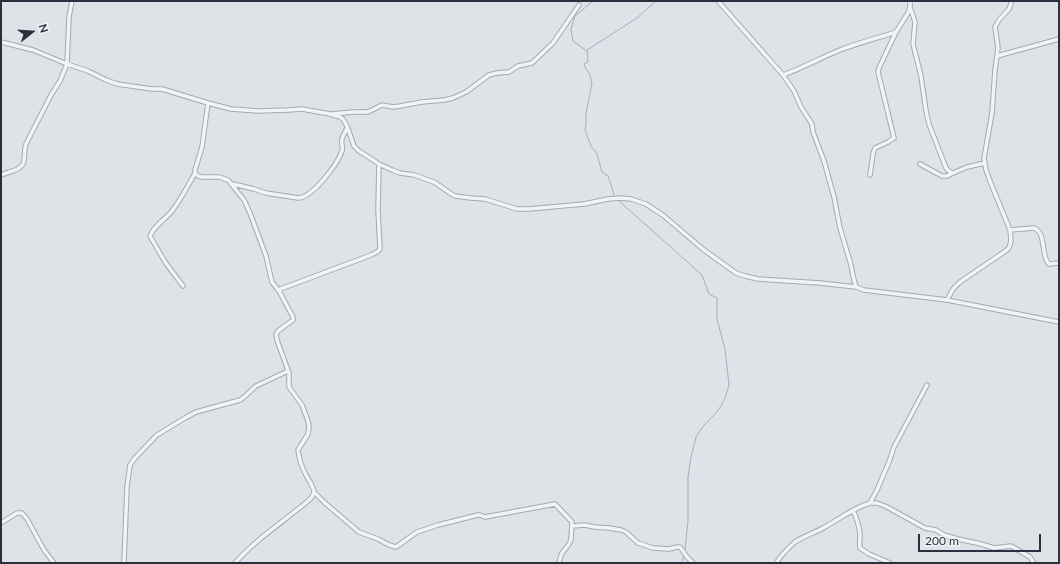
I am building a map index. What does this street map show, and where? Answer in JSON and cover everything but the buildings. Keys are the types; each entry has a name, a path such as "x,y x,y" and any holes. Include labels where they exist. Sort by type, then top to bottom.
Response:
{"street":[{"path":"1,175 20,168 23,165 26,144 51,95 60,81 67,64 69,17 72,1"},
{"path":"718,1 782,75 794,91 801,107 812,124 813,132 824,161 834,197 840,228 856,287"},
{"path":"870,175 875,148 894,138 878,70 896,32 908,13 910,1"},
{"path":"946,300 953,289 960,282 1007,250 1010,245 1010,230 986,170 984,158 992,113 998,48 995,27 1009,9 1012,1"},
{"path":"330,114 368,112 382,105 393,107 444,100 457,96 466,92 489,75 509,72 518,66 532,63 553,43 579,5"},
{"path":"910,7 915,22 913,44 921,76 929,124 946,168 953,173"},
{"path":"782,75 846,48 896,32"},
{"path":"997,56 1059,39"},
{"path":"1,42 34,50 117,84 162,89 231,109 258,111 302,109 340,117 347,126 352,143 356,148 379,164 400,173 427,179 455,196 485,199 517,209 535,209 584,204 608,199 631,199 646,204 664,216 704,250 736,273 745,276 758,279 856,287 870,291 946,300 1059,322"},
{"path":"182,286 161,257 150,236 155,227 173,210 195,173 194,170 202,147 208,103"},
{"path":"233,184 266,193 303,198 310,194 320,184 342,152 342,139 347,130 347,126"},
{"path":"920,164 942,176 947,176 967,167 985,163"},
{"path":"278,290 371,255 380,249 378,210 379,164"},
{"path":"195,173 202,177 224,178 228,180 233,184 244,200 266,256 272,282 293,317 293,320 278,331 276,335 288,371 289,387 302,405 308,421 308,434 298,450 300,462 305,474 312,484 314,492 359,532 396,547 417,532 445,524 478,515 485,517 553,504 556,505 572,521 571,540 562,553 559,562"},
{"path":"1010,230 1034,228 1038,230 1040,232 1047,263 1059,263"},
{"path":"124,563 127,487 130,466 135,458 157,435 185,418 196,412 240,400 256,386 288,371"},
{"path":"870,503 877,490 898,438 927,385"},
{"path":"235,563 267,533 308,501 314,492"},
{"path":"776,563 786,551 807,535 821,529 852,511 870,503 877,503 925,528 936,530 944,535 958,540 994,548 1011,546 1030,557 1034,563"},
{"path":"852,511 859,529 860,548 890,563"},
{"path":"1,523 17,513 22,513 27,519 44,550 54,563"},
{"path":"572,526 585,525 594,528 621,530 626,532 641,545 653,548 669,549 680,547 693,563"}],"waterway":[{"path":"587,51 573,41 571,29 575,16 593,1"},
{"path":"615,198 608,176 602,172 597,154 591,146 585,130 586,114 592,83 590,75 584,64 588,62 587,50 637,18 656,1"},
{"path":"618,200 702,275 709,294 717,298 717,319 725,349 729,385 721,406 704,425 696,437 688,477 688,521 685,550"},
{"path":"682,563 684,555"}]}
